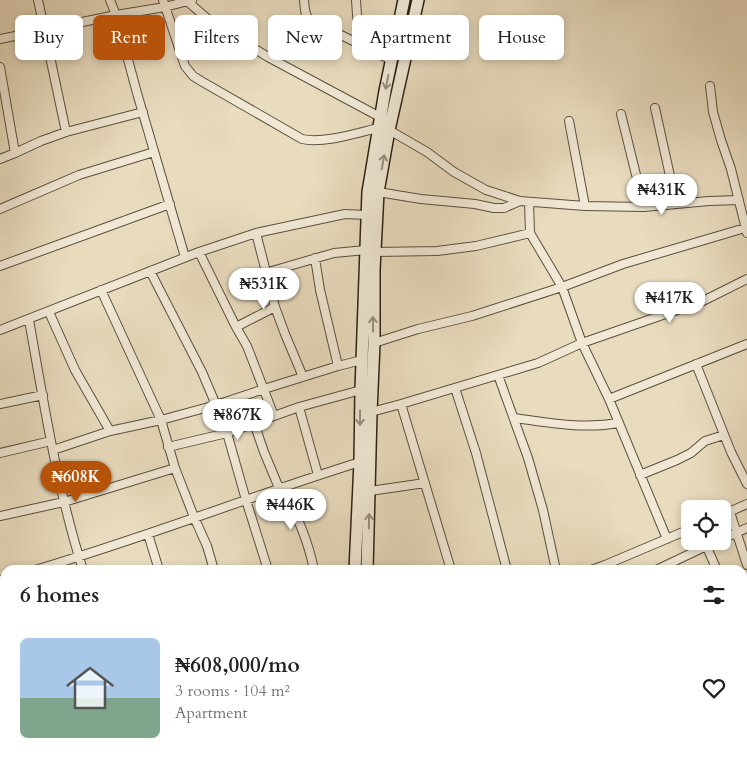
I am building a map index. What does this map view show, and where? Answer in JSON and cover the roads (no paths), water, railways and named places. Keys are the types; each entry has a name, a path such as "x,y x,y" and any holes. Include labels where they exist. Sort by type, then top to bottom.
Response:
{"main road":[{"path":"401,15 404,0"},
{"path":"367,565 370,412 374,343 370,251 366,215 369,184 383,125 418,0"},
{"path":"355,565 362,360 370,251 378,192 383,125 391,60"}],"street":[{"path":"38,0 41,15"},
{"path":"110,0 116,15 164,4 190,1 208,19 221,28 427,152 454,172 486,190 520,201 585,206 644,207 739,200"},
{"path":"304,0 305,12 309,20 352,41"},
{"path":"356,0 357,15"},
{"path":"164,4 185,66 193,76 302,139 317,141 383,125"},
{"path":"0,39 15,36"},
{"path":"50,60 66,132"},
{"path":"129,60 185,257"},
{"path":"0,67 15,153"},
{"path":"374,343 418,329 472,316 562,287 624,264 746,226 713,112 710,86"},
{"path":"655,108 676,204"},
{"path":"0,158 66,132 143,112"},
{"path":"621,114 644,207"},
{"path":"569,121 585,206"},
{"path":"0,209 80,174 154,152"},
{"path":"475,204 480,187"},
{"path":"378,192 421,200 475,204 494,208 504,208 520,201"},
{"path":"529,202 530,233 562,287 582,343 619,422 667,539"},
{"path":"0,266 170,204"},
{"path":"0,330 185,257 256,233 345,214 366,215"},
{"path":"256,233 275,307 303,377"},
{"path":"265,272 334,253 437,251 476,246 530,233"},
{"path":"199,252 247,346 274,416"},
{"path":"315,258 320,290 338,366"},
{"path":"150,271 202,372 216,405 266,565"},
{"path":"370,412 538,363 582,343 703,301 747,279"},
{"path":"101,290 161,420 175,468 207,546 213,565"},
{"path":"236,326 275,307"},
{"path":"49,312 76,370 110,431"},
{"path":"29,320 64,502 81,565"},
{"path":"609,399 747,344"},
{"path":"53,450 110,431 216,405 362,360"},
{"path":"696,364 724,435 747,484"},
{"path":"498,375 539,494 555,565"},
{"path":"455,388 476,453 506,565"},
{"path":"168,447 226,433 299,407 360,390"},
{"path":"0,404 43,395"},
{"path":"401,404 450,565"},
{"path":"299,407 318,475"},
{"path":"514,418 555,424 597,425 619,422"},
{"path":"254,423 264,452 305,536 313,565"},
{"path":"640,474 677,460 705,441 724,435"},
{"path":"0,453 51,441"},
{"path":"52,565 360,462"},
{"path":"0,516 64,502 175,468"},
{"path":"370,491 425,483"},
{"path":"731,512 747,504"},
{"path":"731,523 737,533 747,565"},
{"path":"731,535 747,528"},
{"path":"613,565 681,533"},
{"path":"148,534 157,565"},
{"path":"665,565 694,550"},
{"path":"708,550 714,565"}]}
